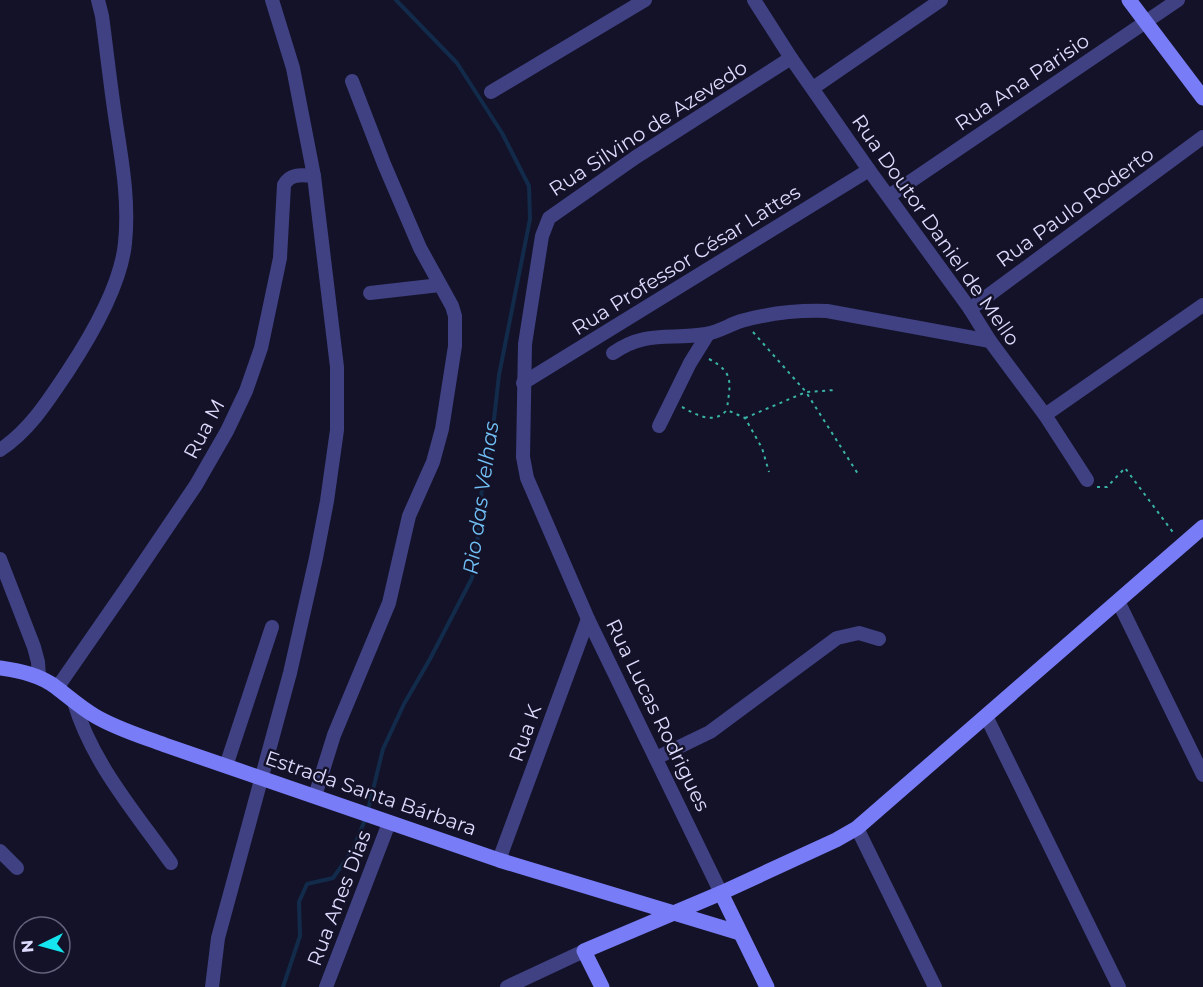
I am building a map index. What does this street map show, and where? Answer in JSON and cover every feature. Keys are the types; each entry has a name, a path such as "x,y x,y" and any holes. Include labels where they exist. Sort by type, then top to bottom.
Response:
{"street":[{"path":"0,450 15,440 38,416 68,371 107,301 119,269 125,244 126,207 102,16 98,0"},
{"path":"212,987 218,938 290,674 327,501 337,430 337,367 314,176 293,68 272,0"},
{"path":"491,92 645,0"},
{"name":"Rua Doutor Daniel de Mello","path":"754,0 791,58 970,309 990,341 1045,415 1087,480"},
{"path":"813,88 941,0"},
{"path":"1129,0 1203,98"},
{"name":"Rua Ana Parisio","path":"889,196 1178,0"},
{"name":"Rua Silvino de Azevedo","path":"523,457 525,344 542,236 549,218 636,157 791,58"},
{"path":"315,796 334,735 388,603 409,516 433,462 442,429 456,327 452,306 420,248 352,81"},
{"name":"Rua Paulo Roderto","path":"970,309 1203,137"},
{"name":"Rua Professor César Lattes","path":"523,383 869,170"},
{"name":"Rua M","path":"57,688 177,513 227,431 246,391 261,348 280,258 284,185 292,176 314,176"},
{"path":"370,293 440,285"},
{"path":"1045,415 1203,304"},
{"path":"614,353 622,346 643,338 708,334 744,320 774,312 827,311 990,341"},
{"path":"659,426 695,353 708,334"},
{"name":"Rua Lucas Rodrigues","path":"523,457 527,478 588,620 767,987"},
{"path":"507,987 584,951 720,893 857,828 1203,527"},
{"path":"0,559 34,647 39,677"},
{"path":"1118,601 1203,774"},
{"name":"Rua K","path":"499,860 588,620"},
{"path":"226,766 272,627"},
{"path":"656,758 711,732 837,638 859,633 879,639"},
{"name":"Estrada Santa Bárbara","path":"0,668 39,677 113,726 499,860 740,933"},
{"path":"74,702 81,726 115,785 171,863"},
{"path":"986,716 1119,987"},
{"name":"Rua Anes Dias","path":"326,987 386,821"},
{"path":"857,828 934,987"},
{"path":"0,851 17,868"},
{"path":"584,951 602,987"}],"path":[{"path":"744,320 806,392 858,474"},
{"path":"671,402 712,419 723,415 727,410 730,390 726,370 695,353"},
{"path":"745,418 806,392 835,390"},
{"path":"727,410 745,418 762,447 769,472"},
{"path":"1087,480 1102,488 1107,488 1125,468 1182,544"}],"waterway":[{"name":"Rio das Velhas","path":"368,810 383,749 404,704 472,578 482,487 492,437 499,375 530,219 529,186 502,133 457,63 396,0"},
{"name":"Rio das Velhas","path":"283,987 300,936 299,902 307,884 333,878 353,850 366,817"}]}
